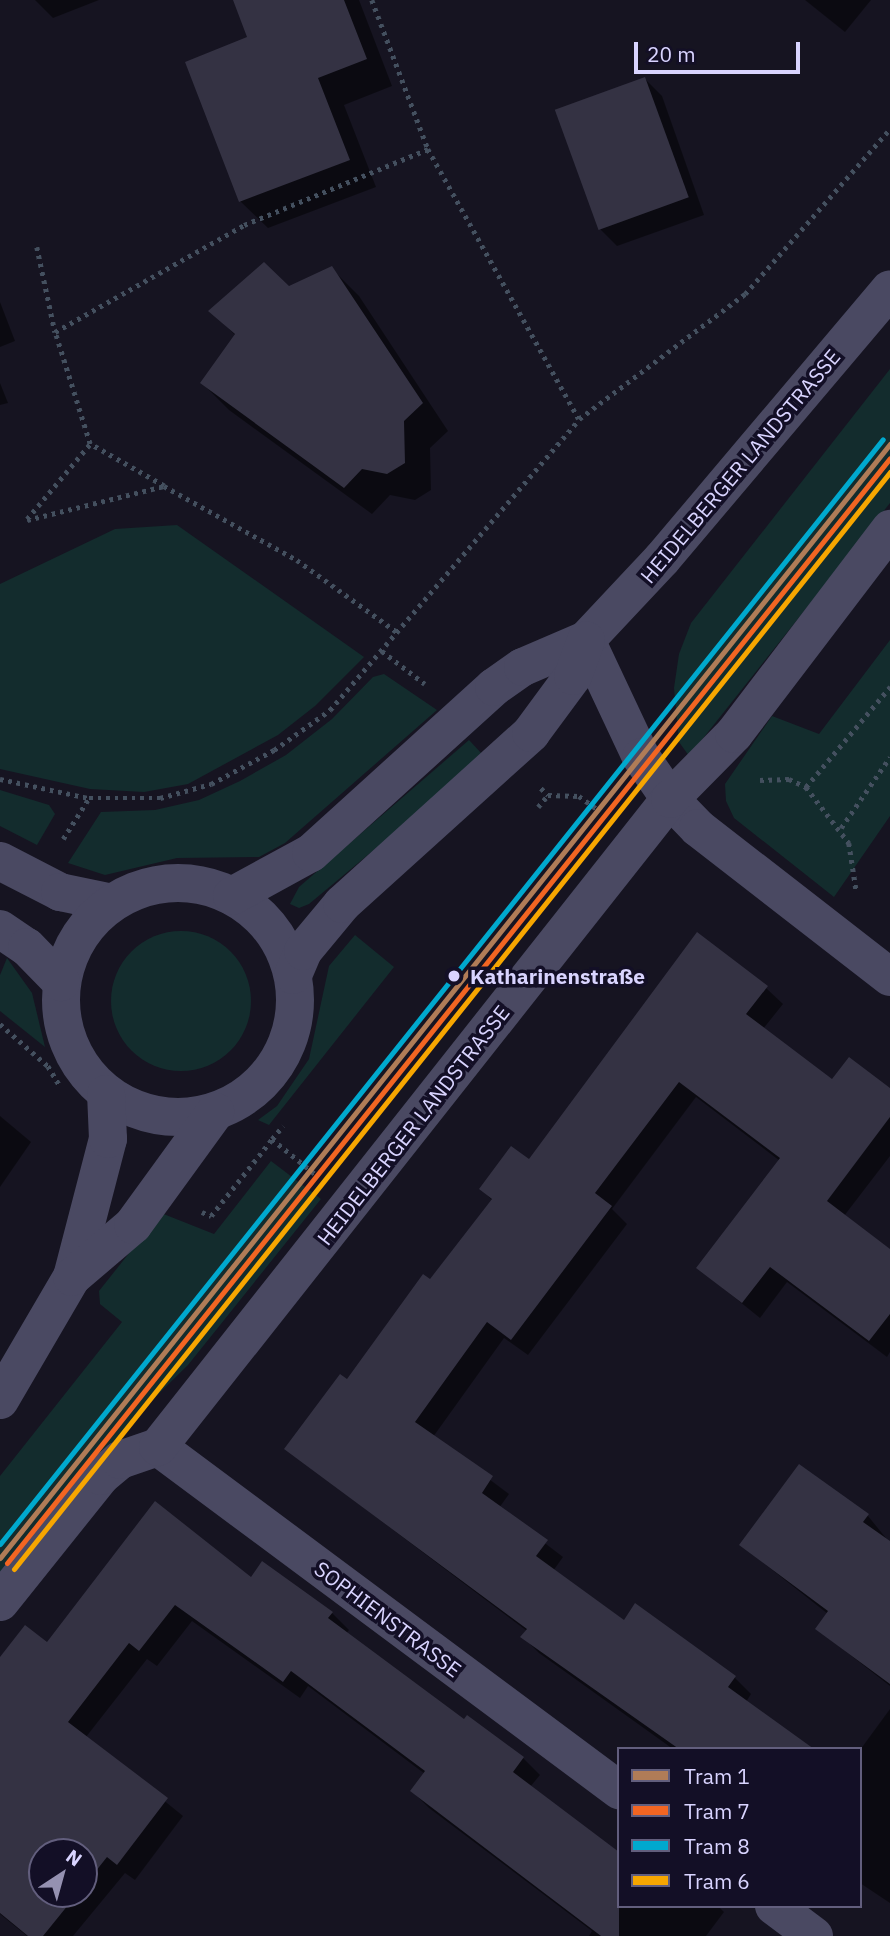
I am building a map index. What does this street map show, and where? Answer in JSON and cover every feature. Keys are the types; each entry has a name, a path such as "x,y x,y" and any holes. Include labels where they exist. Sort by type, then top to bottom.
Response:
{"street":[{"name":"HEIDELBERGER LANDSTRASSE","path":"293,975 303,951 342,904 531,733 573,676 586,640 662,558 890,289"},
{"name":"HEIDELBERGER LANDSTRASSE","path":"158,1447 670,799 734,734 890,529"},
{"name":"HEIDELBERGER LANDSTRASSE","path":"232,895 311,853 503,680 523,667 586,640"},
{"path":"586,640 640,757 670,799 698,828 890,977"},
{"path":"0,861 60,891 112,903"},
{"path":"170,883 202,885 232,895 271,929 293,975 295,1010 288,1043 271,1073 246,1097 215,1112 161,1116 135,1110 106,1094 75,1059 65,1034 61,982 76,942 112,903 140,888 170,883"},
{"path":"0,929 27,947 61,982"},
{"path":"0,1400 72,1278 108,1139 106,1094"},
{"path":"72,1278 133,1225 215,1112"},
{"path":"0,1602 101,1476 120,1460 158,1447"},
{"name":"SOPHIENSTRASSE","path":"158,1447 617,1789"},
{"path":"777,1908 814,1936"}],"path":[{"path":"372,0 428,149 579,419"},
{"path":"0,779 89,798 160,799 211,784 274,750 330,710 579,419 745,295 890,128"},
{"path":"55,332 244,225 428,149"},
{"path":"37,247 55,332 90,444 297,560 397,632"},
{"path":"90,444 27,520 164,486"},
{"path":"382,651 431,688"},
{"path":"806,787 890,688"},
{"path":"841,828 890,757"},
{"path":"531,778 548,795 579,796 636,843"},
{"path":"756,780 789,779 806,787 841,828 855,861 858,953"},
{"path":"538,807 548,795"},
{"path":"60,842 89,798"},
{"path":"0,1024 48,1066 63,1091"},
{"path":"198,1211 211,1216 283,1126"},
{"path":"272,1139 351,1203"}],"green space":[{"path":"890,369 890,503 689,756 679,742 674,688 679,654 691,623"},
{"path":"177,525 364,657 315,706 278,735 188,784 144,792 90,789 0,769 0,584 115,529"},
{"path":"890,640 890,816 834,897 734,818 726,801 725,784 772,716 819,734"},
{"path":"384,674 437,710 285,843 259,857 177,858 105,875 68,863 101,812 155,810 199,800 240,781 286,755 332,719 373,677"},
{"path":"469,740 482,754 429,804 309,904 299,908 290,904 299,887"},
{"path":"0,790 49,805 55,814 37,845 0,826"},
{"path":"181,931 208,936 231,951 246,974 251,1001 246,1028 231,1051 208,1066 181,1071 154,1066 131,1051 116,1028 111,1001 116,974 131,951 154,936"},
{"path":"355,935 394,967 269,1125 258,1120 277,1106 309,1059 329,966"},
{"path":"7,958 32,993 45,1047 0,1011 0,975"},
{"path":"271,1161 321,1199 188,1365 132,1420 0,1582 0,1476 122,1322 100,1304 99,1291 161,1213 214,1234"}],"building":[{"path":"233,0 344,0 367,59 318,78 350,160 239,202 185,62 247,37"},
{"path":"645,77 689,197 599,230 555,110"},
{"path":"264,262 289,286 332,266 423,403 404,421 405,463 387,474 362,469 344,488 200,383 235,334 208,311"},
{"path":"697,932 768,986 746,1014 832,1079 849,1057 890,1088 890,1117 827,1201 890,1249 890,1314 869,1341 770,1267 742,1303 696,1268 780,1158 679,1082 595,1193 612,1206 511,1340 487,1322 415,1422 493,1476 482,1493 548,1540 536,1556 624,1620 635,1603 736,1676 728,1687 811,1747 676,1747 520,1637 527,1629 284,1449 340,1374 347,1379 423,1274 430,1279 492,1199 479,1189 511,1146 529,1159"},
{"path":"799,1464 869,1514 863,1522 890,1541 890,1684 815,1629 828,1611 739,1545"},
{"path":"155,1501 251,1577 262,1561 333,1612 328,1618 464,1719 467,1715 524,1757 513,1772 617,1850 619,1936 601,1936 410,1791 425,1771 291,1671 283,1682 175,1605 139,1651 129,1643 68,1722 168,1798 117,1865 107,1857 98,1868 98,1838 28,1838 28,1908 66,1908 43,1936 28,1936 0,1913 0,1657 25,1625 47,1642"}],"tram line":[{"name":"8","path":"0,1544 883,439"},
{"name":"1","path":"0,1558 890,444"},
{"name":"7","path":"7,1563 890,458"},
{"name":"6","path":"14,1569 890,472"}],"place":[{"name":"Katharinenstraße","path":"454,976"}]}
